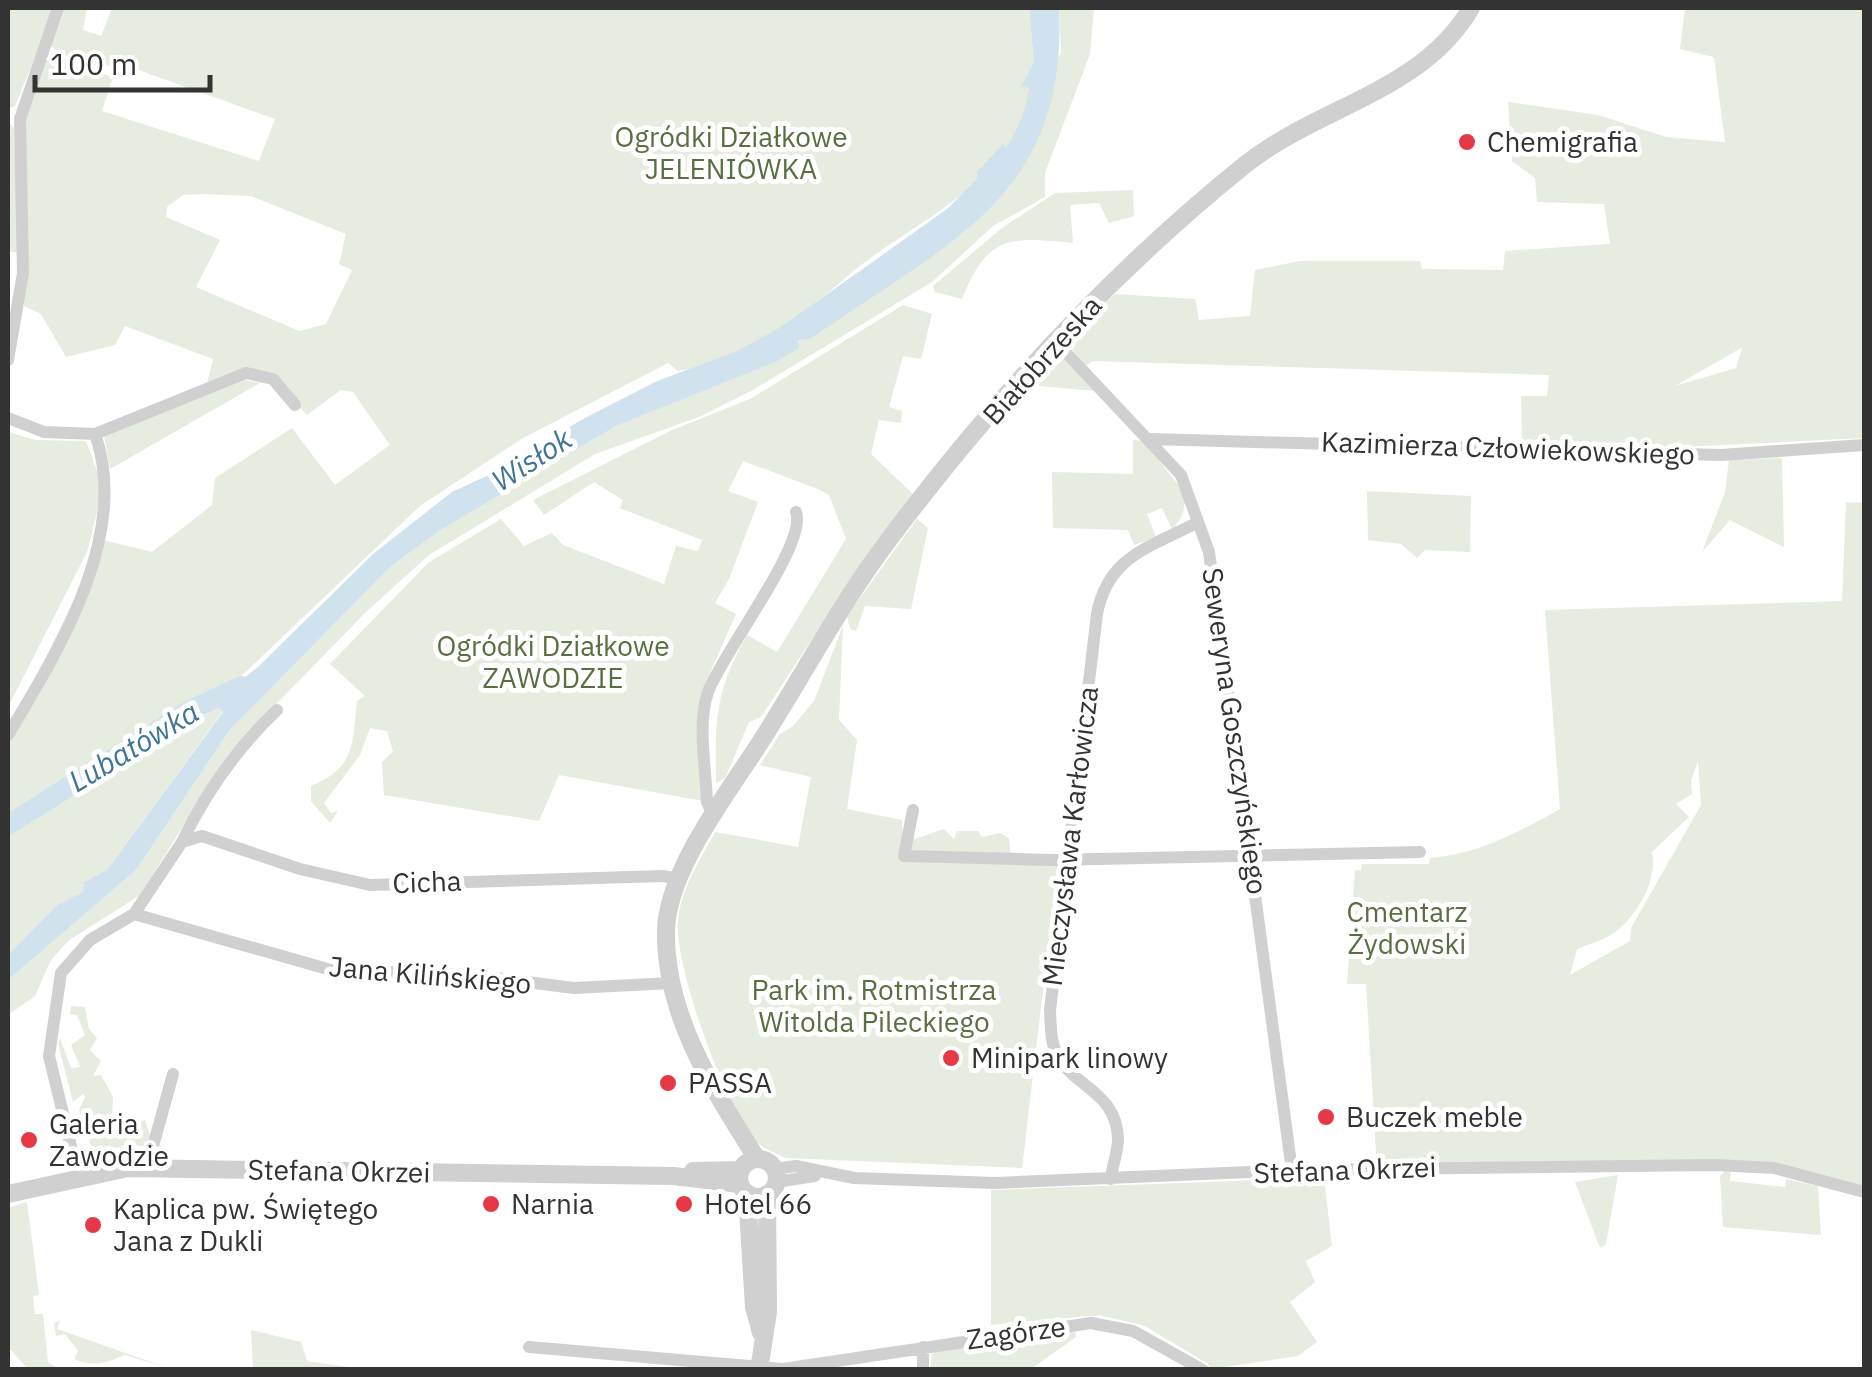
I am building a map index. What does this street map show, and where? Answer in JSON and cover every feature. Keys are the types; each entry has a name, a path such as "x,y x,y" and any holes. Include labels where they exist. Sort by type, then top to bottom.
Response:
{"street":[{"path":"8,360 22,273 20,119 58,8"},
{"name":"Białobrzeska","path":"746,1174 719,1099 695,1053 672,982 666,927 679,879 714,815 892,536 1094,299 1246,164 1330,112 1421,66 1446,43 1471,8"},
{"name":"Seweryna Goszczyńskiego","path":"1057,343 1181,474 1209,552 1253,856 1292,1171"},
{"path":"8,418 44,432 95,434 246,373 273,379 295,406"},
{"path":"8,735 44,674 91,567 108,489 106,465 95,434"},
{"name":"Kazimierza Człowiekowskiego","path":"1151,439 1722,455 1864,446"},
{"path":"714,815 707,802 706,696 786,558 797,527 796,512"},
{"name":"Mieczysława Karłowicza","path":"1111,1179 1118,1139 1110,1109 1088,1083 1060,1062 1051,1041 1050,1010 1101,590 1118,566 1134,554 1198,522"},
{"path":"78,1175 50,1072 53,1003 61,973 75,952 134,914 182,842 202,800 252,734 277,710"},
{"path":"913,810 904,856 1066,860 1420,852"},
{"name":"Cicha","path":"182,842 202,836 300,869 370,885 663,876 679,879"},
{"name":"Jana Kilińskiego","path":"134,914 331,970 472,975 574,988 672,982"},
{"path":"147,1168 173,1074"},
{"name":"Białobrzeska","path":"719,1099 746,1174"},
{"path":"717,1170 734,1144"},
{"name":"Stefana Okrzei","path":"772,1182 823,1174 995,1183 1292,1171 1716,1165 1774,1168 1864,1192"},
{"name":"Stefana Okrzei","path":"8,1194 78,1175 147,1168 746,1174"},
{"name":"Stefana Okrzei","path":"673,1176 717,1170 746,1174"},
{"path":"746,1174 772,1182"},
{"path":"746,1174 772,1182"},
{"path":"746,1174 754,1307 762,1339"},
{"path":"759,1368 768,1312 772,1182"},
{"name":"Zagórze","path":"529,1347 660,1364 783,1370 1091,1323 1133,1331 1204,1370"},
{"path":"923,1347 923,1370"}],"green space":[{"path":"8,8 55,8 15,106 9,108"},
{"name":"Ogródki Działkowe JELENIÓWKA","path":"64,8 87,8 83,30 101,36 112,8 1029,8 1034,62 1022,87 1029,88 1021,121 1005,150 983,176 807,310 766,337 723,358 678,371 668,363 523,438 420,506 215,701 223,711 107,870 84,882 84,892 57,905 8,955 8,733 91,567 99,539 152,552 212,505 215,478 292,428 335,485 390,445 353,392 341,390 307,415 263,377 239,373 207,383 213,359 125,326 115,345 66,357 41,314 24,306 24,138 36,77 48,57 113,77 102,111 259,161 275,119 119,63 103,66 82,62 49,44","holes":["183,195 251,196 346,234 339,264 352,270 326,324 299,331 196,287 220,240 166,217 167,207"]},
{"path":"1059,8 1094,8 1090,54 1045,173 1045,197 993,226 932,282 751,391 699,417 595,454 429,555 366,612 245,736 218,770 140,895 68,941 51,960 35,996 8,1015 8,980 136,870 229,731 389,568 439,531 616,426 776,362 798,348 797,342 812,337 967,230 1061,53"},
{"path":"1685,8 1864,8 1864,438 1661,448 1522,440 1521,396 1547,396 1549,375 1093,361 1086,366 1073,350 1078,330 1115,294 1195,299 1199,320 1250,316 1255,270 1300,261 1420,261 1422,269 1503,270 1505,251 1610,244 1604,204 1537,202 1535,178 1512,161 1508,102 1598,115 1666,137 1725,142 1714,57 1680,49","holes":["1742,348 1736,368 1675,386"]},
{"path":"8,121 14,128 18,253 8,251"},
{"path":"1133,190 1134,216 1109,223 1099,203 1070,205 1073,243 1032,240 1003,244 981,262 962,299 935,292 933,286 1002,228 1055,193"},
{"name":"Ogródki Działkowe ZAWODZIE","path":"903,305 932,314 921,359 903,356 889,407 902,411 901,423 879,420 871,454 915,496 876,541 761,717 749,722 725,778 716,783 719,706 747,635 777,652 846,539 829,495 818,489 743,461 728,491 758,502 729,579 715,603 736,614 705,684 703,801 559,775 539,821 384,795 382,762 393,752 387,731 370,728 360,755 324,803 331,813 338,811 330,823 311,801 311,786 326,779 344,762 352,742 357,701 365,696 330,664 429,562 501,519 524,546 552,533 563,545 664,584 676,546 698,551 702,540 620,508 623,500 594,482 544,515 533,500 672,430 750,399"},
{"path":"1064,359 1096,391 1029,385 1047,364"},
{"path":"245,380 260,383 110,469 104,435"},
{"path":"8,432 36,440 86,441 103,487 87,552 8,707"},
{"path":"1133,440 1144,441 1186,495 1176,525 1172,529 1162,508 1147,514 1156,537 1134,545 1128,530 1053,528 1052,472 1133,474"},
{"path":"1782,458 1784,547 1730,520 1702,552 1725,492 1729,460"},
{"path":"1367,491 1471,496 1470,552 1425,550 1417,558 1401,544 1368,540"},
{"name":"Cmentarz Żydowski","path":"1846,502 1864,503 1864,1192 1774,1168 1377,1169 1366,984 1347,984 1355,870 1361,870 1362,864 1429,864 1430,858 1481,847 1514,834 1560,809 1545,610 1842,601","holes":["1698,761 1701,805 1631,928 1630,941 1570,975 1577,949 1611,935 1638,906 1652,874 1652,852 1689,817 1676,804 1692,794 1691,781"]},
{"path":"917,519 928,528 911,609 865,606 856,631 850,629 847,616"},
{"name":"Park im. Rotmistrza Witolda Pileckiego","path":"843,626 839,720 857,740 847,809 902,820 903,843 944,829 954,839 957,831 978,831 982,837 1000,833 1009,838 1011,859 1058,863 1022,1168 786,1158 759,1144 746,1128 705,1039 679,945 679,912 686,888 715,832 798,847 811,777 760,765 780,734 793,726 814,701"},
{"path":"71,1006 85,1007 89,1029 97,1038 90,1050 101,1061 93,1076 101,1075 113,1097 112,1115 118,1116 123,1128 145,1120 151,1139 141,1148 134,1143 110,1150 92,1148 79,1110 85,1097 83,1094 73,1102 58,1043 60,1038 71,1068 80,1067 84,1076 71,1045 85,1035 77,1015 70,1014"},
{"path":"1731,1172 1730,1181 1785,1187 1786,1179 1818,1186 1821,1235 1723,1227 1720,1176"},
{"path":"1618,1175 1606,1244 1600,1248 1575,1182"},
{"path":"1324,1178 1332,1246 1306,1261 1315,1282 1290,1302 1317,1342 1298,1356 1211,1369 1145,1326 1099,1315 991,1325 991,1190"},
{"path":"27,1202 39,1295 33,1296 35,1314 43,1314 48,1362 59,1369 28,1369 8,1347 8,1208"},
{"path":"60,1320 57,1329 171,1369 125,1355 100,1363 74,1359 78,1351 65,1334 56,1336 54,1323"},
{"path":"251,1330 301,1342 307,1361 362,1369 253,1369"},
{"path":"1075,1330 1076,1337 1031,1369 930,1370 932,1354 937,1350"}],"water":[{"name":"Wisłok","path":"1029,8 1059,8 1057,73 1043,127 1020,171 990,209 909,273 812,338 798,341 799,348 776,362 616,426 439,531 389,568 229,731 136,870 8,980 8,955 57,905 83,892 84,882 107,870 223,712 215,701 259,666 373,554 452,492 504,468 581,420 657,381 735,352 781,327 947,209 978,178 977,172 1003,144 1006,148 1021,120 1029,88 1021,87 1034,62"}],"waterway":[{"name":"Lubatówka","path":"8,825 192,709 242,686"}],"place":[{"name":"Chemigrafia","path":"1467,142"},
{"name":"Minipark linowy","path":"951,1058"},
{"name":"PASSA","path":"668,1083"},
{"name":"Buczek meble","path":"1326,1117"},
{"name":"Galeria Zawodzie","path":"29,1140"},
{"name":"Narnia","path":"491,1204"},
{"name":"Hotel 66","path":"684,1204"},
{"name":"Kaplica pw. Świętego Jana z Dukli","path":"93,1225"}]}
